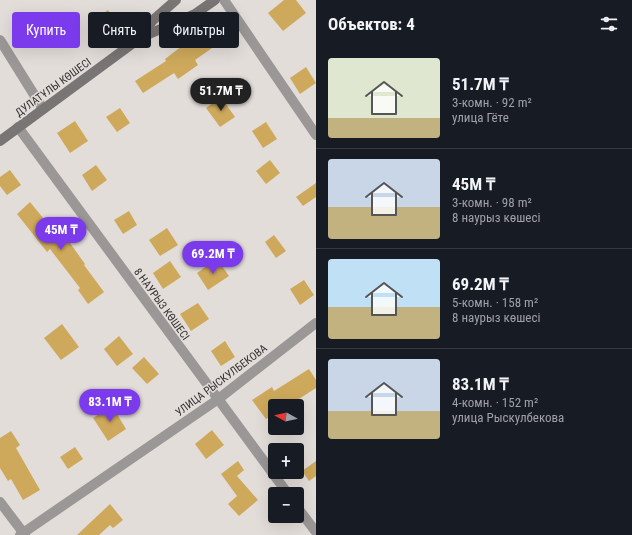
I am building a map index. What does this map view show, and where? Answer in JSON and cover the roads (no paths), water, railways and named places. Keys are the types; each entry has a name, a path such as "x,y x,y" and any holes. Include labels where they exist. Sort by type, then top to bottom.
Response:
{"street":[{"name":"ДУЛАТҰЛЫ КӨШЕСІ","path":"151,22 176,0"},
{"name":"ДУЛАТҰЛЫ КӨШЕСІ","path":"151,33 195,14 215,0"},
{"path":"224,0 316,135"},
{"path":"0,40 43,109"},
{"name":"ДУЛАТҰЛЫ КӨШЕСІ","path":"0,141 126,48"},
{"name":"8 НАУРЫЗ КӨШЕСІ","path":"18,127 217,400 283,487"},
{"name":"УЛИЦА РЫСКУЛБЕКОВА","path":"22,534 217,400 316,323"},
{"path":"0,502 22,534"},
{"path":"304,516 316,532"}]}
